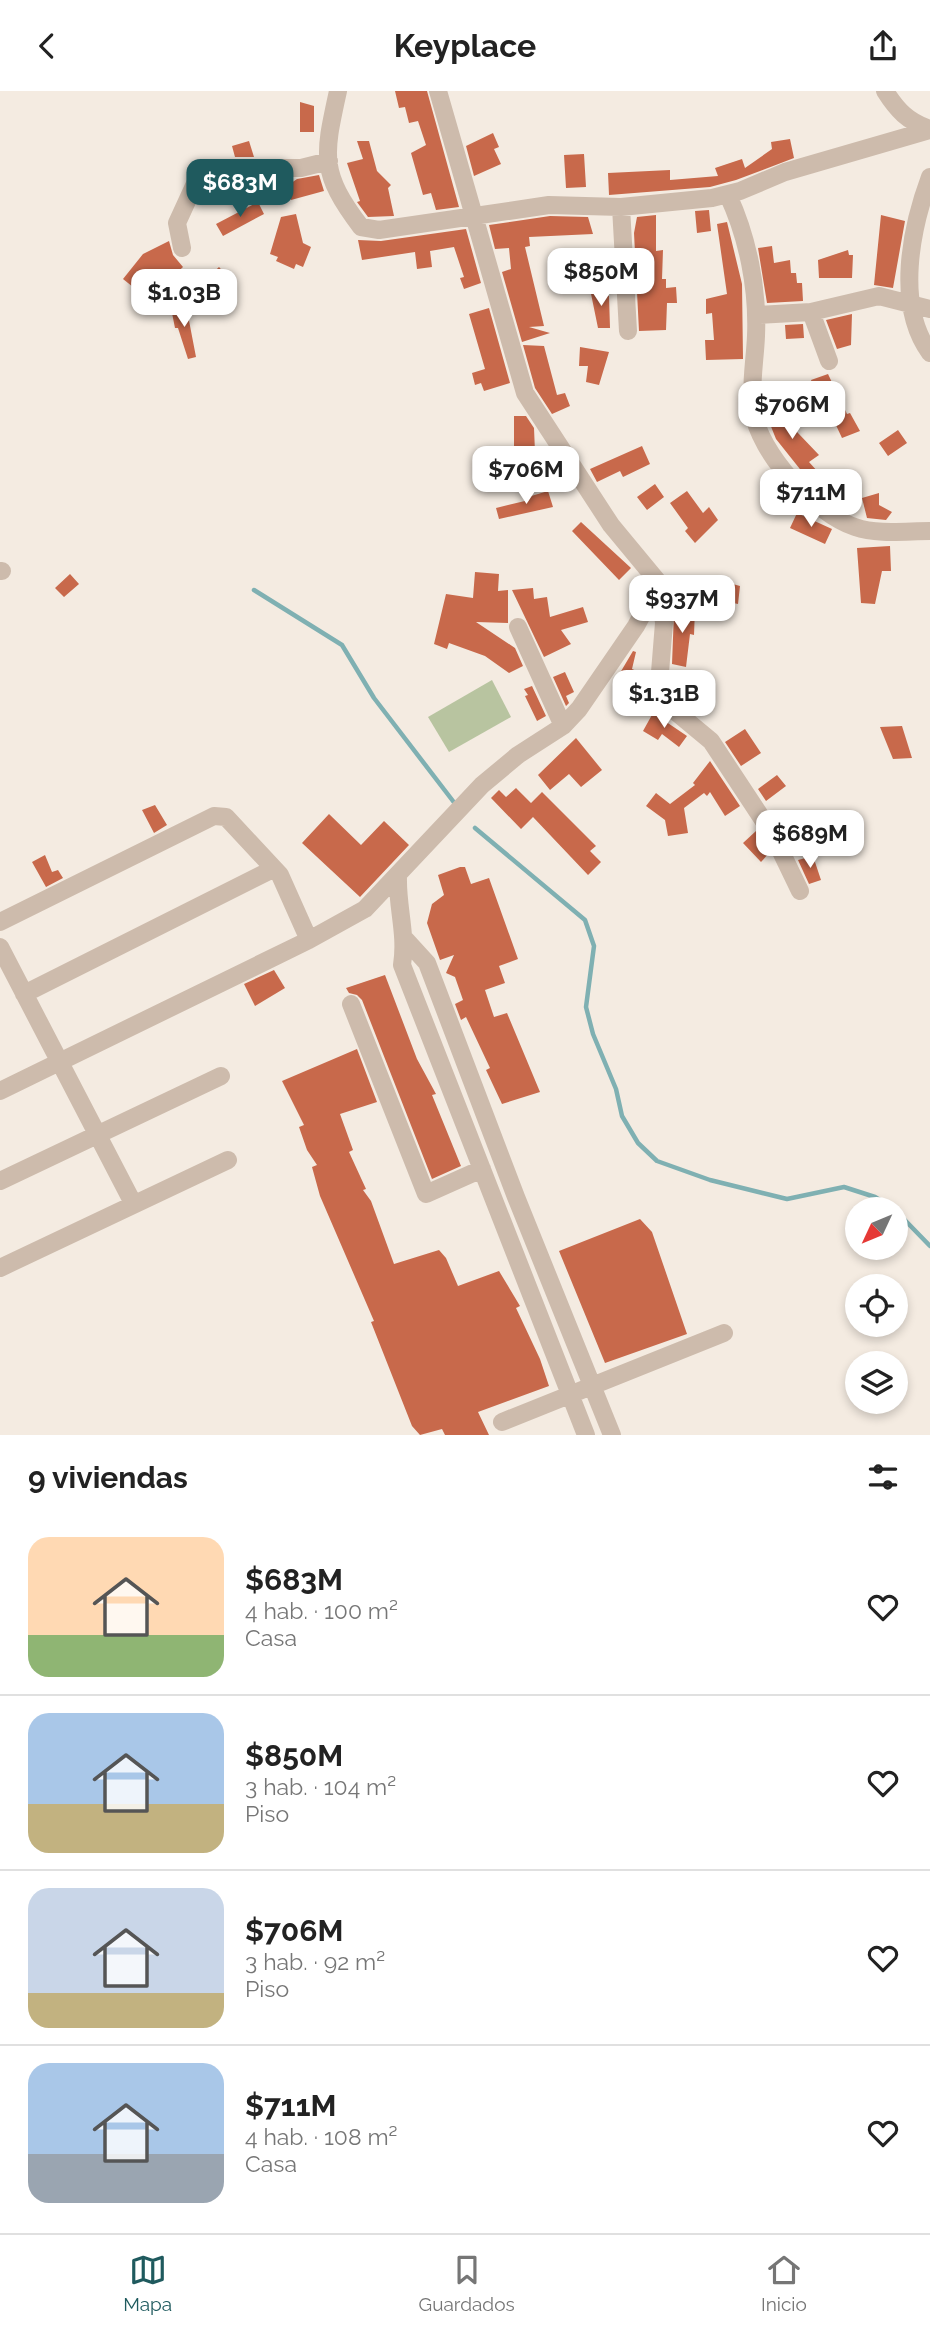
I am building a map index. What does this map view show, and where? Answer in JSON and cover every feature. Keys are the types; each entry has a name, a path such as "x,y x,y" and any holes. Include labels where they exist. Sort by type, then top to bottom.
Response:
{"street":[{"path":"338,91 328,128 329,178 361,227 379,230 549,205 621,207 728,195 785,172 930,129"},
{"path":"438,91 525,393 611,525 659,583 664,624 658,697 711,741 773,835 800,891"},
{"path":"885,91 898,111 915,124 930,129"},
{"path":"182,248 177,223 199,175 207,168 301,168 329,161"},
{"path":"930,177 912,247 911,303 923,342 930,353"},
{"path":"728,195 749,257 756,315 753,412 767,444 790,481 829,515 856,528 876,531 930,531"},
{"path":"621,207 628,331"},
{"path":"756,315 811,312 879,296 930,309"},
{"path":"811,312 829,362"},
{"path":"0,1091 309,940 365,909 482,785 518,755 563,726 579,709 636,626 659,583"},
{"path":"518,627 563,726"},
{"path":"0,922 214,816 226,817 279,875 309,940"},
{"path":"24,994 273,869"},
{"path":"398,877 397,905 406,940 402,965 586,1435"},
{"path":"406,940 427,963 516,1197 612,1435"},
{"path":"0,947 6,971 24,994 133,1203"},
{"path":"351,1004 426,1193 482,1169"},
{"path":"0,1181 221,1076"},
{"path":"0,1268 228,1160"},
{"path":"497,1203 516,1197"},
{"path":"502,1422 724,1333"}],"green space":[{"path":"492,680 511,717 449,752 428,717"}],"building":[{"path":"395,91 427,91 459,207 436,210 431,193 423,195 411,153 426,145 418,121 409,123 405,107 399,108"},
{"path":"300,102 314,106 314,132 300,132"},
{"path":"493,133 499,147 494,149 501,164 474,176 466,146"},
{"path":"790,139 794,158 736,180 710,187 609,195 608,173 670,170 670,180 718,176 715,168 742,159 745,168 772,149 771,142"},
{"path":"249,141 254,157 235,157 232,146"},
{"path":"357,141 369,141 377,171 391,185 388,188 394,216 368,217 357,202 360,201 347,163 363,159"},
{"path":"584,154 586,187 566,188 564,155"},
{"path":"319,175 324,191 291,200 287,186 297,179"},
{"path":"226,179 246,179 249,189 217,197 213,183"},
{"path":"258,202 264,214 223,236 216,224"},
{"path":"709,210 711,231 697,233 695,211"},
{"path":"296,214 303,243 311,247 303,267 296,264 294,269 276,261 278,257 270,254 281,217"},
{"path":"656,215 656,251 663,250 662,279 666,279 666,288 676,287 677,303 667,303 666,330 639,331 634,233 637,217"},
{"path":"881,215 905,221 893,288 874,285"},
{"path":"550,216 588,217 593,234 529,237 530,246 525,247 544,326 529,327 550,333 522,342 502,272 511,269 509,248 495,249 489,225"},
{"path":"727,222 742,284 743,359 706,360 705,340 714,340 712,313 706,314 706,299 727,294 717,224"},
{"path":"466,229 481,283 464,289 460,278 464,277 454,247 430,251 432,267 417,269 415,252 362,260 358,240 381,241"},
{"path":"169,241 173,255 183,267 167,282 167,304 153,303 123,279 143,254"},
{"path":"772,246 774,263 790,260 791,273 796,273 797,283 802,283 803,301 767,303 758,248"},
{"path":"848,250 849,255 853,255 852,278 819,278 818,260"},
{"path":"219,267 229,278 212,294 202,283"},
{"path":"589,284 609,296 610,328 598,328"},
{"path":"186,305 196,357 188,359 178,328 175,328 171,308"},
{"path":"489,308 510,383 484,391 481,383 475,385 472,373 485,369 469,314"},
{"path":"852,314 851,345 837,349 826,320"},
{"path":"803,324 804,338 786,339 785,325"},
{"path":"523,345 544,346 557,395 565,393 570,406 552,414 535,388"},
{"path":"580,347 609,352 599,385 586,382 588,366 579,366"},
{"path":"828,374 847,414 850,413 860,431 842,438 827,406 820,409 811,380"},
{"path":"771,386 777,411 819,455 809,462 827,482 815,488 776,439 764,409 764,388"},
{"path":"514,416 526,416 534,428 535,452 546,447 556,461 549,465 545,458 514,457"},
{"path":"898,430 907,443 888,456 879,443"},
{"path":"642,446 650,464 623,477 620,471 597,482 590,469"},
{"path":"655,484 664,497 647,510 637,497"},
{"path":"548,491 553,507 499,519 496,508 529,500 528,497"},
{"path":"687,491 703,513 709,507 718,520 695,543 685,531 688,528 670,503"},
{"path":"879,493 879,505 892,512 886,520 867,518 862,498"},
{"path":"797,513 832,529 825,544 790,528"},
{"path":"581,522 631,568 619,580 572,531"},
{"path":"890,546 891,571 882,571 875,604 861,603 857,548"},
{"path":"475,572 499,574 498,591 508,590 508,623 476,622 515,648 523,666 509,673 485,656 449,643 447,649 434,644 446,594 473,598"},
{"path":"70,574 79,584 64,597 55,588"},
{"path":"722,581 740,586 738,604 715,599"},
{"path":"533,588 534,599 547,597 550,617 583,607 588,622 561,630 571,644 544,657 512,590"},
{"path":"695,608 694,635 690,634 686,667 672,664 674,612"},
{"path":"633,651 636,652 632,669 639,672 633,686 628,683 626,694 614,693 617,678"},
{"path":"565,672 574,692 566,696 569,703 566,706 553,677"},
{"path":"532,686 546,716 537,721 524,689"},
{"path":"653,713 687,736 679,747 662,734 658,740 643,731"},
{"path":"902,726 912,758 893,759 880,727"},
{"path":"745,729 761,753 741,766 725,742"},
{"path":"576,738 602,770 581,787 569,774 550,790 538,775"},
{"path":"710,761 740,806 725,816 710,792 707,796 704,793 684,808 688,833 668,836 665,820 646,806 656,793 670,804 695,785 693,783"},
{"path":"777,775 786,786 766,801 758,789"},
{"path":"516,788 531,803 542,792 596,846 590,851 601,862 588,875 533,817 521,829 491,798 499,790 506,797"},
{"path":"155,805 167,825 154,833 142,810"},
{"path":"329,814 361,845 384,821 409,845 360,897 302,843"},
{"path":"756,831 769,853 761,862 743,843"},
{"path":"45,855 52,872 58,870 63,878 46,887 32,862"},
{"path":"813,856 821,880 809,884 798,860"},
{"path":"465,867 471,884 489,878 518,959 499,966 505,983 485,990 494,1017 507,1013 540,1092 502,1104 486,1070 490,1068 466,1017 461,1020 455,1004 463,1000 455,977 446,973 454,955 440,960 427,923 432,904 444,895 438,875"},
{"path":"274,970 285,988 255,1006 244,984"},
{"path":"385,975 417,1059 436,1094 432,1095 461,1166 432,1179 362,1000 349,993 346,988"},
{"path":"357,1049 377,1102 340,1114 353,1150 349,1152 366,1189 363,1190 371,1201 394,1264 439,1250 446,1258 458,1286 499,1271 520,1306 516,1308 540,1359 549,1386 478,1412 489,1435 445,1435 442,1429 420,1435 412,1426 371,1322 374,1321 320,1196 312,1167 317,1165 307,1150 299,1127 304,1125 282,1081"},
{"path":"640,1219 652,1232 687,1334 605,1363 559,1251"}],"waterway":[{"path":"254,590 342,645 374,698 456,805"},
{"path":"475,828 585,920 594,946 586,1007 593,1034 616,1089 622,1116 638,1143 657,1161 710,1180 787,1199 844,1187 875,1197"},
{"path":"908,1223 930,1246"}]}
